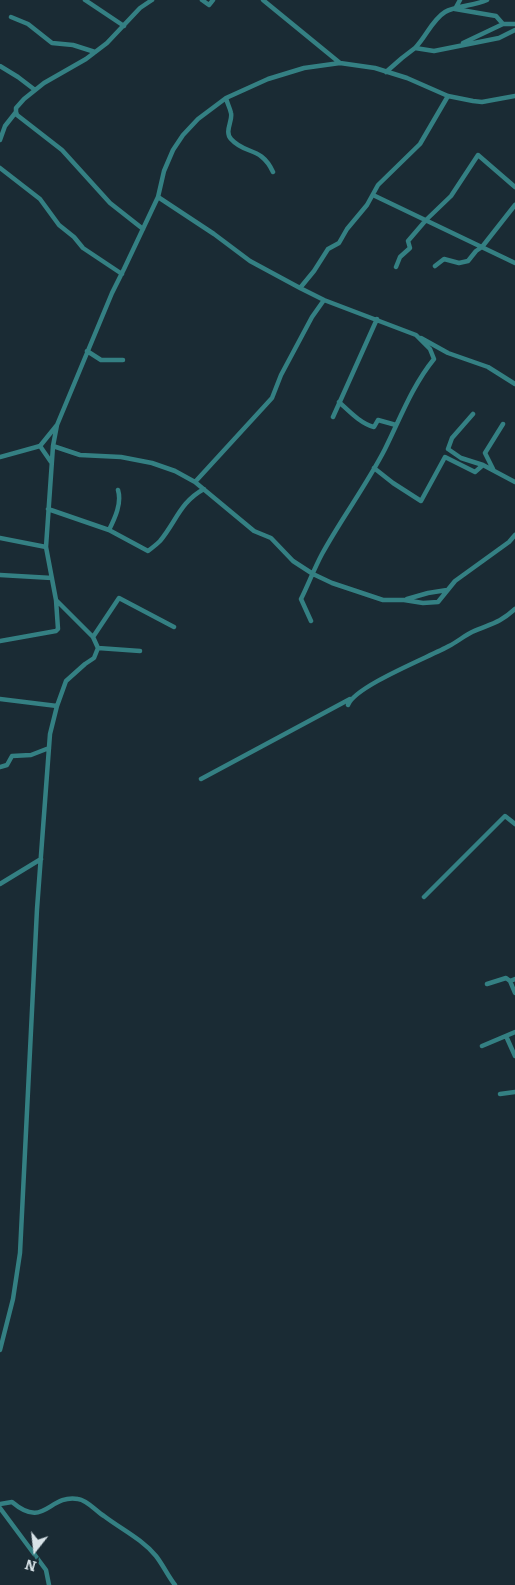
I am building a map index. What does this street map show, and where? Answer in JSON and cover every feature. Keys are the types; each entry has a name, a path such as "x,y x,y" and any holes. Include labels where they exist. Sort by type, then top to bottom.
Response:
{"street":[{"path":"85,0 124,26"},
{"path":"0,140 5,126 16,112 16,108 35,90 108,43 140,8 152,0"},
{"path":"202,0 209,5 214,0"},
{"path":"263,0 340,63"},
{"path":"455,9 460,0"},
{"path":"386,72 415,48 440,16 447,11 475,5 487,0"},
{"path":"455,9 496,16 503,24"},
{"path":"11,18 28,24 52,43 73,44 95,52"},
{"path":"458,45 503,24 515,24"},
{"path":"415,48 434,51 499,38 515,30"},
{"path":"0,641 56,632 58,628 56,600 46,547 53,446 57,425 112,293 158,197 164,171 183,135 198,119 226,98 268,79 304,68 340,63 375,68 407,78 448,96 482,102 515,96"},
{"path":"0,66 18,76 35,90"},
{"path":"300,288 328,249 339,243 347,229 367,205 378,185 420,144 448,96"},
{"path":"226,98 232,114 228,132 230,137 265,158 273,172"},
{"path":"16,112 62,150 110,203 143,229"},
{"path":"396,267 400,257 410,248 408,241 451,196 478,156 515,187"},
{"path":"0,168 40,199 59,225 74,236 83,248 122,274"},
{"path":"373,194 515,263"},
{"path":"158,197 214,234 250,261 300,288 324,300 416,335 448,353 488,368 515,384"},
{"path":"435,266 444,259 459,262 468,261 482,247 515,205"},
{"path":"195,482 272,398 281,375 312,317 324,300"},
{"path":"333,416 377,319"},
{"path":"311,621 301,599 321,555 374,468 421,375 434,359 430,349 416,335"},
{"path":"87,351 101,360 123,360"},
{"path":"339,402 361,421 372,427 378,420 396,425"},
{"path":"473,414 452,438 448,448 462,458 493,469 515,482"},
{"path":"493,469 485,453 503,424"},
{"path":"0,457 40,446 57,425"},
{"path":"40,446 52,463"},
{"path":"53,446 80,455 121,458 152,463 175,471 195,482 254,531 271,538 293,561 314,574 384,600 404,600 422,603 438,602 455,581 509,542 515,535"},
{"path":"374,468 421,501 445,458 475,472 483,465"},
{"path":"48,509 109,530 148,551 160,541 183,507 195,494 204,489"},
{"path":"109,530 116,517 120,496 118,490"},
{"path":"0,538 46,547"},
{"path":"0,575 52,578"},
{"path":"404,600 447,590"},
{"path":"93,637 119,598 174,627"},
{"path":"0,1350 14,1298 20,1253 40,860 50,734 66,681 84,664 94,658 98,648 93,637 56,600"},
{"path":"201,779 350,699 362,690 448,647 471,633 495,624 515,609"},
{"path":"98,648 140,651"},
{"path":"0,699 57,706"},
{"path":"348,705 350,699"},
{"path":"0,768 7,765 12,756 31,755 49,748"},
{"path":"424,897 505,816 515,824"},
{"path":"0,884 40,860"},
{"path":"487,984 506,978 513,980 515,993"},
{"path":"482,1046 515,1032"},
{"path":"506,1036 515,1056"},
{"path":"500,1094 515,1092"},
{"path":"49,1585 46,1570 0,1506 12,1502 25,1512 33,1513 42,1512 65,1498 81,1499 110,1521 130,1533 155,1555 175,1585"}]}
